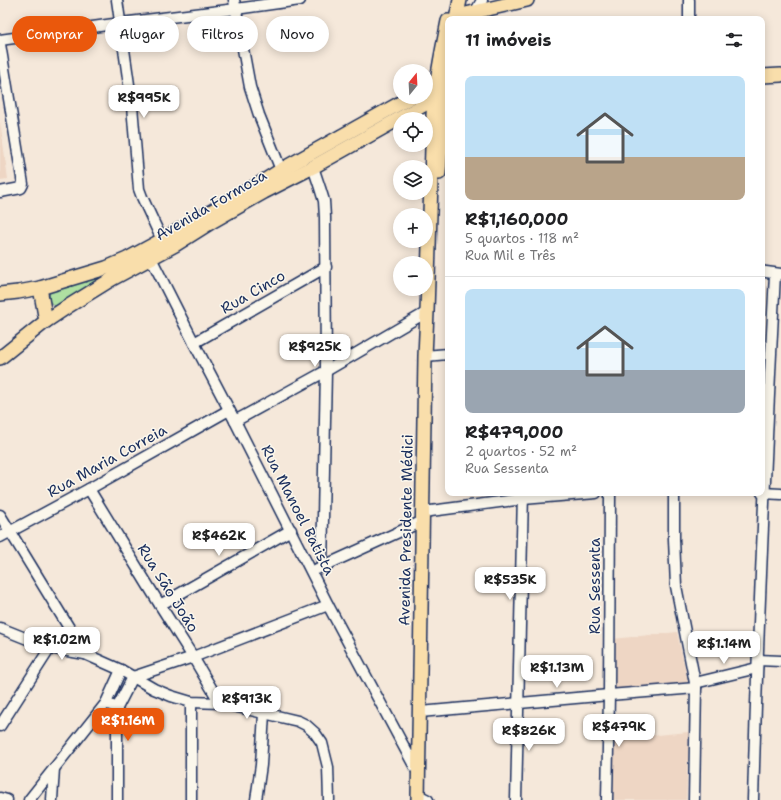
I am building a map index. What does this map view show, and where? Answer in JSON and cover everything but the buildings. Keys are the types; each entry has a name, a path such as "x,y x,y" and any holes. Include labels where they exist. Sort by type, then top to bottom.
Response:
{"main road":[{"name":"Avenida Presidente Médici","path":"452,0 463,15"},
{"name":"Avenida Presidente Médici","path":"460,0 463,15"},
{"path":"463,15 527,0"},
{"path":"765,76 781,75"},
{"name":"Avenida Presidente Médici","path":"429,256 441,90 445,76"},
{"name":"Avenida Presidente Médici","path":"430,256 444,172 441,90"},
{"name":"Avenida Formosa","path":"0,358 127,259 210,217 262,188 313,167 441,90"},
{"name":"Avenida Formosa","path":"262,188 282,170 399,104"},
{"name":"Avenida Formosa","path":"0,294 40,288 109,274 151,258 210,217"},
{"path":"40,288 46,321"},
{"name":"Avenida Presidente Médici","path":"422,798 419,776 425,356 428,296"}],"street":[{"path":"117,0 120,16"},
{"path":"163,16 235,4 300,0"},
{"path":"689,0 689,16"},
{"path":"235,4 250,87 259,115 282,170"},
{"path":"0,40 105,25"},
{"path":"0,44 23,183 22,187 18,189 0,192"},
{"path":"125,52 132,106 139,188 162,240"},
{"path":"313,167 324,201 325,218 326,372 322,567"},
{"name":"Rua Manoel Batista","path":"151,258 236,421 328,605 419,776"},
{"name":"Rua Cinco","path":"194,343 326,267"},
{"path":"765,272 778,274 765,464"},
{"path":"236,421 326,372 427,312"},
{"path":"425,356 445,354"},
{"name":"Rua Maria Correia","path":"0,537 229,410"},
{"name":"Rua São João","path":"89,489 220,703"},
{"path":"765,493 781,494"},
{"path":"312,572 423,517 523,496 516,800"},
{"name":"Rua Sessenta","path":"606,800 609,695 610,496"},
{"path":"674,496 676,586 696,685 694,800"},
{"path":"753,800 763,496"},
{"path":"0,515 85,654"},
{"path":"160,605 291,530"},
{"path":"117,800 117,708 133,677 193,658 328,605"},
{"path":"0,628 50,648 85,654 121,670 154,689 171,696 192,702 220,703 298,721 306,725 315,733 322,743 327,761 329,800"},
{"path":"0,726 50,648"},
{"path":"420,712 519,704 696,685 757,664 781,661"},
{"path":"29,800 106,703 121,670"},
{"path":"191,800 192,702"},
{"path":"106,703 117,708"},
{"path":"256,800 261,765 264,713"},
{"path":"52,800 54,768"},
{"path":"0,798 7,800"}],"shaded area":[{"path":"0,121 8,179 0,180"},
{"path":"677,632 688,682 613,691 613,639"},
{"path":"689,732 686,800 613,800 613,739"}],"green space":[{"path":"104,274 105,276 58,307 52,304 49,300 49,295 52,289"}]}
